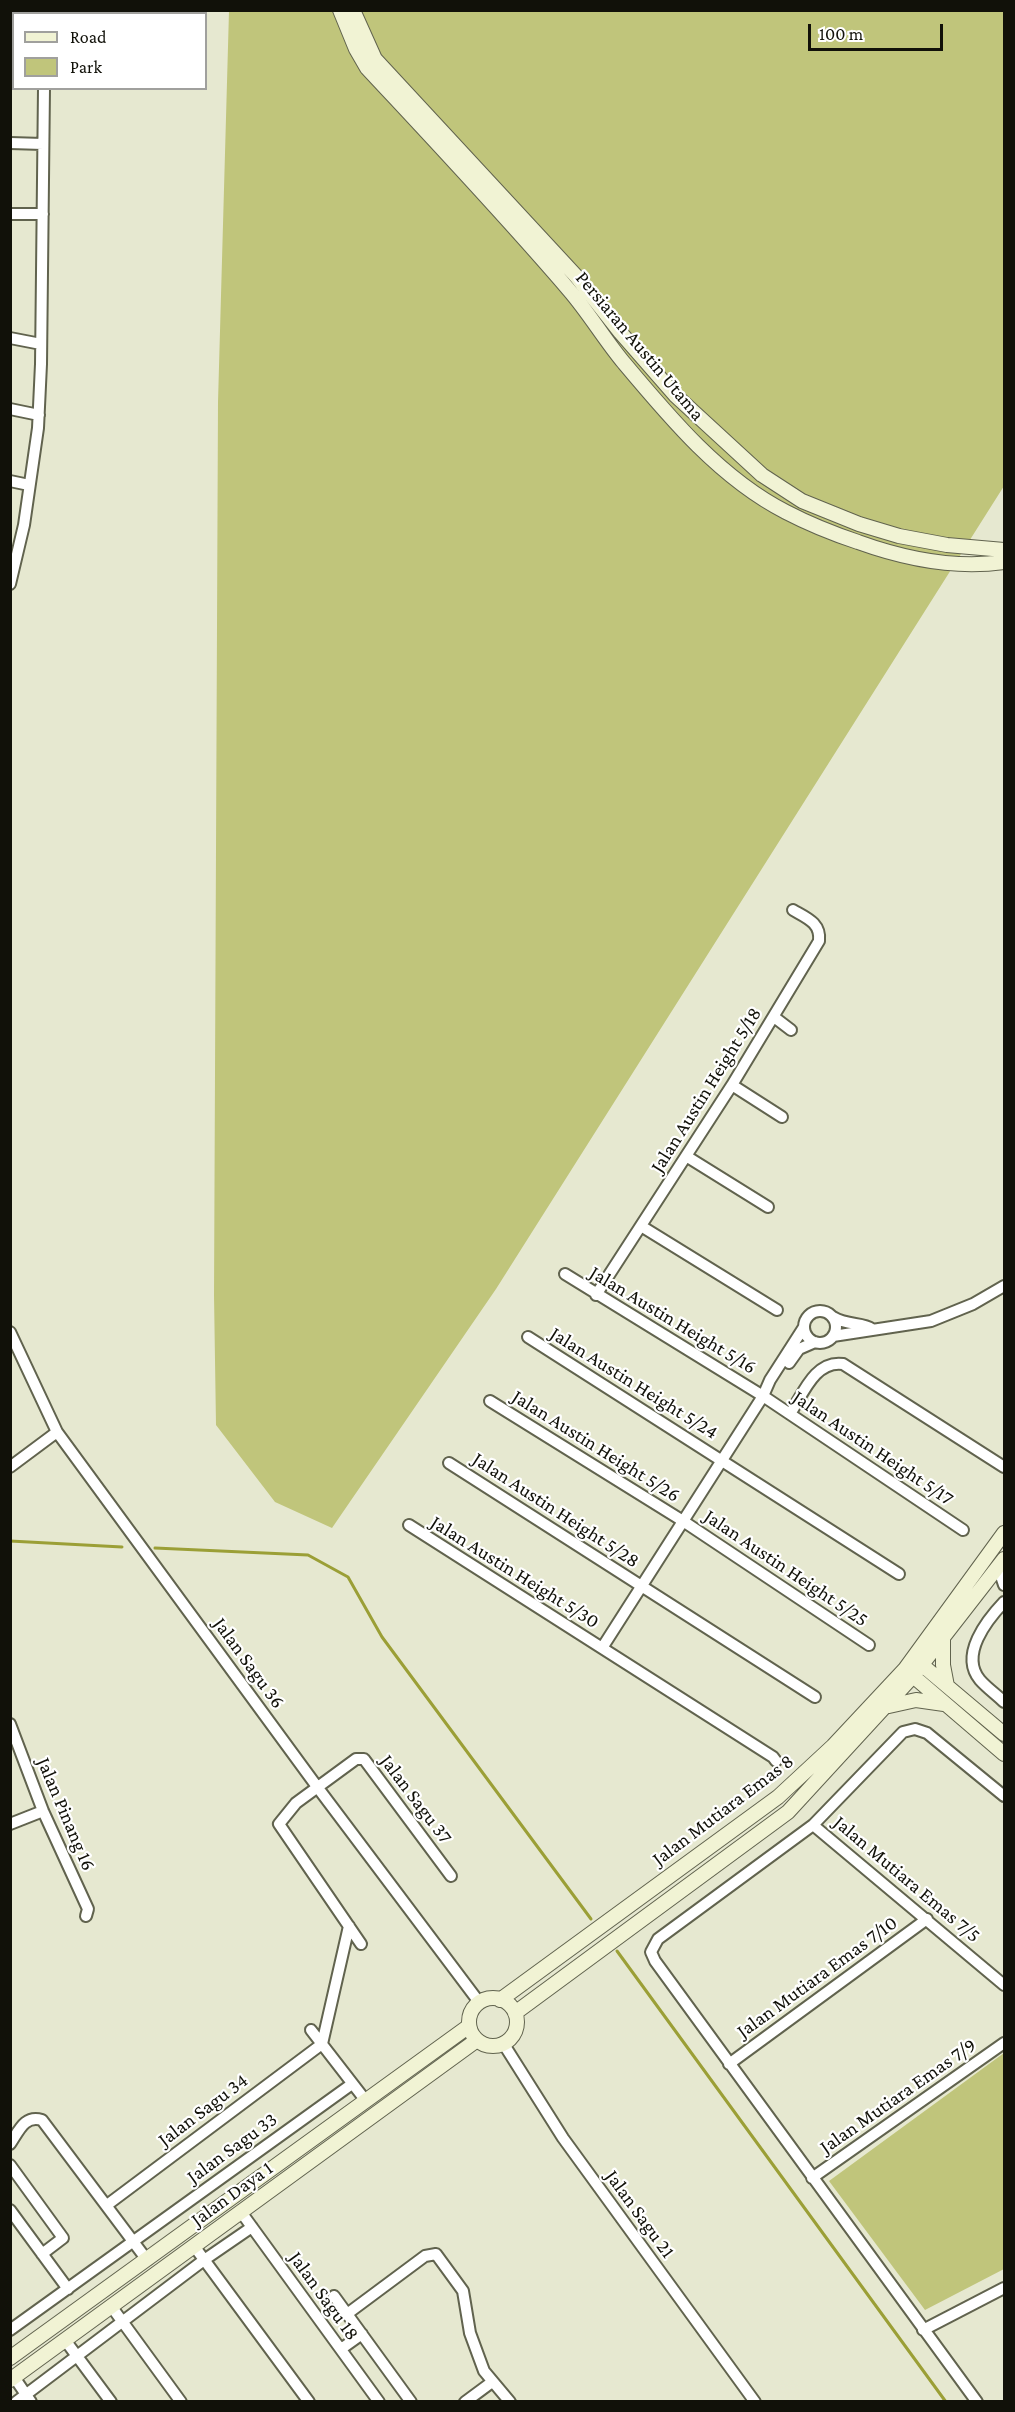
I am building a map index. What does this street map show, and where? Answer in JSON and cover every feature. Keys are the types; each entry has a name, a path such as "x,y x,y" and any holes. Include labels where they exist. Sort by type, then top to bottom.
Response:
{"main road":[{"name":"Persiaran Austin Utama","path":"339,10 367,68 502,213 572,293 623,362 662,408 700,448 740,482 785,512 879,550 928,561 975,566 1005,562"},
{"name":"Persiaran Austin Utama","path":"353,10 364,40 375,59 576,276 620,332 675,395 762,475 802,501 859,524 899,536 947,545 1005,550"},
{"name":"Jalan Mutiara Emas 8","path":"515,2013 788,1812 888,1706 1005,1533"},
{"name":"Jalan Mutiara Emas 8","path":"500,2000 778,1797 834,1746 943,1638 1001,1563"},
{"path":"943,1638 943,1665 947,1686"},
{"path":"913,1667 947,1686 1005,1734"},
{"path":"913,1667 946,1704 1005,1754"},
{"path":"888,1706 916,1700 946,1704"},
{"path":"486,1999 500,2000 512,2007 516,2027 513,2034 503,2043 489,2046 477,2040 469,2026 471,2013 479,2002 486,1999"},
{"name":"Jalan Daya 1","path":"11,2358 469,2026"},
{"name":"Jalan Daya 1","path":"12,2379 477,2040"}],"street":[{"path":"10,584 24,525 39,415 44,90"},
{"path":"10,143 43,144"},
{"path":"10,214 43,214"},
{"path":"10,338 41,344"},
{"path":"10,409 39,415"},
{"path":"10,481 30,485"},
{"name":"Jalan Austin Height 5/18","path":"596,1295 732,1085 819,941 820,932 814,922 793,910"},
{"path":"774,1017 791,1030"},
{"path":"732,1085 782,1117"},
{"path":"686,1156 768,1207"},
{"path":"641,1226 777,1311"},
{"name":"Jalan Austin Height 5/16","path":"565,1274 596,1295 766,1392"},
{"path":"602,1648 642,1588 721,1459 766,1392 776,1383 799,1349 815,1342 825,1342 833,1336 867,1333 872,1329 931,1321 973,1304 1005,1286"},
{"path":"766,1392 770,1380 804,1327 807,1317 815,1311 825,1311 850,1325 866,1325 872,1329"},
{"path":"833,1317 836,1327 833,1336"},
{"path":"804,1327 807,1336 815,1342"},
{"name":"Jalan Sagu 36","path":"10,1332 57,1432 318,1788 479,2002"},
{"name":"Jalan Austin Height 5/24","path":"528,1337 899,1574"},
{"path":"790,1414 820,1369 834,1363 843,1364 1005,1467"},
{"name":"Jalan Austin Height 5/17","path":"766,1392 790,1414 963,1530"},
{"name":"Jalan Austin Height 5/26","path":"490,1401 683,1521"},
{"path":"10,1467 57,1432"},
{"name":"Jalan Austin Height 5/28","path":"449,1463 815,1697"},
{"name":"Jalan Austin Height 5/25","path":"683,1521 869,1645"},
{"name":"Jalan Austin Height 5/30","path":"409,1526 773,1756 776,1761"},
{"path":"1001,1563 1005,1585"},
{"path":"1005,1602 981,1630 973,1656 974,1670 979,1680 1005,1702"},
{"name":"Jalan Pinang 16","path":"10,1724 13,1741 42,1811 88,1909 86,1916"},
{"path":"977,2402 652,1957 652,1947 663,1935 813,1825 898,1735 908,1730 915,1729 927,1733 1005,1796"},
{"name":"Jalan Sagu 37","path":"318,1788 356,1759 364,1759 451,1875"},
{"path":"318,1788 296,1803 279,1824 361,1944"},
{"path":"10,1824 42,1811"},
{"name":"Jalan Mutiara Emas 7/5","path":"813,1825 1005,1985"},
{"name":"Jalan Mutiara Emas 7/10","path":"729,2064 927,1919"},
{"path":"322,2044 349,1926"},
{"path":"311,2030 366,2101"},
{"name":"Jalan Sagu 21","path":"503,2043 563,2138 755,2402"},
{"name":"Jalan Mutiara Emas 7/9","path":"812,2178 1005,2043"},
{"name":"Jalan Sagu 34","path":"107,2205 322,2044"},
{"name":"Jalan Sagu 33","path":"10,2330 352,2084"},
{"path":"10,2144 24,2122 33,2118 42,2120 147,2260"},
{"path":"10,2165 63,2238 42,2254"},
{"path":"10,2210 68,2289"},
{"name":"Jalan Sagu 18","path":"241,2212 379,2402"},
{"path":"16,2402 29,2398 78,2355 122,2321 252,2227"},
{"path":"194,2246 309,2402"},
{"path":"347,2314 425,2256 436,2254 463,2291 472,2342 484,2371 510,2402"},
{"path":"923,2330 1005,2288"},
{"path":"334,2296 411,2402"},
{"path":"111,2306 181,2402"},
{"path":"341,2349 362,2334"},
{"path":"65,2340 111,2402"},
{"path":"12,2379 29,2398"},
{"path":"465,2402 492,2382"}],"green space":[{"path":"229,11 1004,11 1004,486 496,1289 332,1528 275,1502 216,1425 214,1295 218,402"},
{"path":"1004,2053 1004,2269 925,2310 829,2181"}],"waterway":[{"path":"10,1541 122,1547"},
{"path":"155,1548 308,1555 348,1577 382,1637 591,1919"},
{"path":"617,1951 946,2402"}]}
